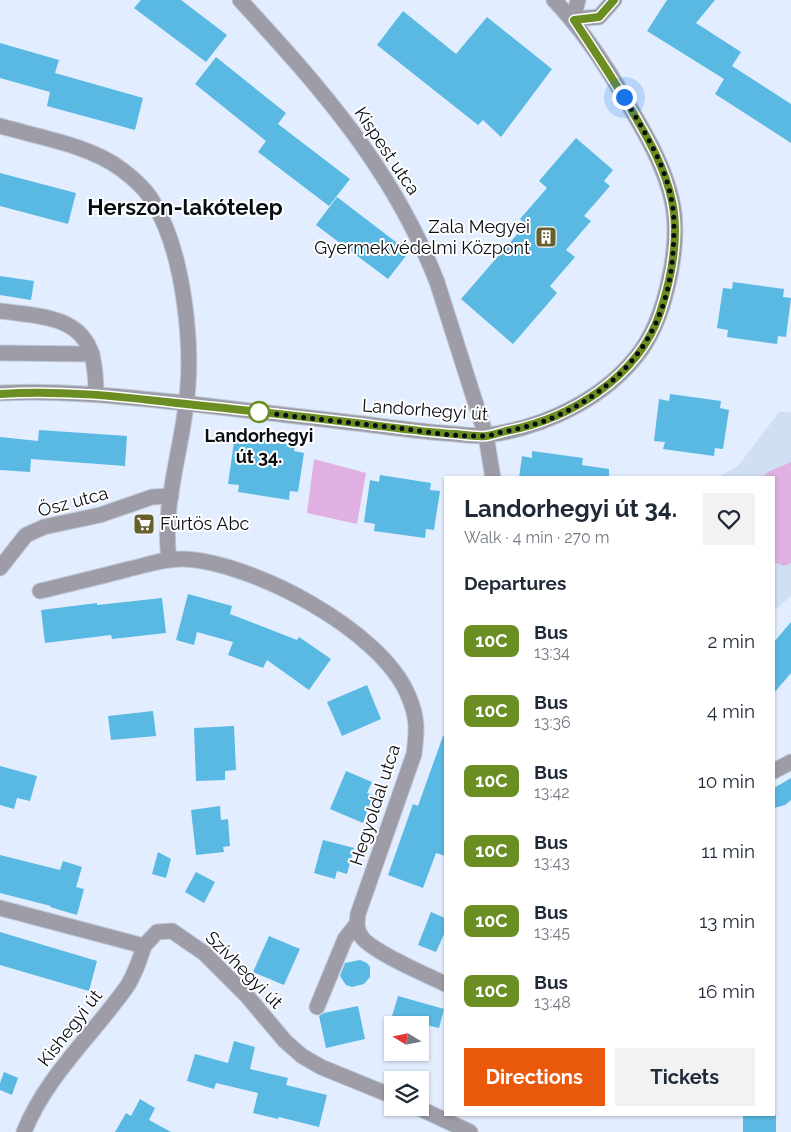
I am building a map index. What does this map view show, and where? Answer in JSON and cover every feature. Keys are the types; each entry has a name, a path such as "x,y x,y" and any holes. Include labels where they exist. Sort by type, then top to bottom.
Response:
{"street":[{"name":"Kispest utca","path":"240,0 297,62 340,113 398,199 424,249 437,282 486,436 493,476"},
{"name":"Landorhegyi út","path":"0,394 39,391 96,394 421,431 486,436 528,427 549,419 576,406 601,390 622,372 642,349 656,323 666,294 672,265 674,232 672,203 663,170 652,146 609,71 574,20 554,0"},
{"path":"578,0 574,20 599,17 614,0"},
{"path":"0,126 77,148 101,157 135,181 153,201 167,230 184,299 189,366 187,404 171,496 167,536 169,560"},
{"path":"0,311 54,318 72,326 84,339 92,354 96,394"},
{"path":"0,353 92,354"},
{"name":"Ősz utca","path":"0,568 26,536 44,527 100,515 152,497 171,496"},
{"name":"Hegyoldal utca","path":"40,592 169,560 204,560 235,568 293,594 320,609 360,637 378,653 394,672 407,692 414,712 418,729 414,754 358,914 356,925 344,939 317,1007"},
{"path":"775,770 791,762"},
{"path":"0,908 144,946"},
{"path":"356,925 361,937 374,947 444,984"},
{"name":"Szívhegyi út","path":"144,946 157,932 172,931 186,939 223,970 285,1041 302,1056 321,1067 384,1093"},
{"name":"Kishegyi út","path":"24,1132 31,1115 53,1081 129,983 144,946"},
{"path":"429,1113 470,1132"}],"shaded area":[{"path":"779,412 791,412 791,596 775,610 775,476 720,476 738,466"},
{"path":"314,459 366,473 357,524 307,513"},
{"path":"791,462 791,563 784,566 775,562 775,476 764,476 768,472"}],"building":[{"path":"141,0 181,0 227,35 206,62 134,8"},
{"path":"667,0 715,0 696,23 741,52 732,66 791,104 791,143 715,94 724,79 647,31"},
{"path":"403,11 456,54 487,17 552,69 501,137 483,120 478,125 377,45"},
{"path":"0,43 59,60 55,73 143,98 135,130 47,106 50,92 0,78"},
{"path":"216,57 286,113 278,124 350,179 329,206 258,152 266,141 195,84"},
{"name":"Zala Megyei Gyermekvédelmi Központ","path":"576,138 613,170 604,181 610,186 584,216 591,221 566,250 575,257 550,286 557,293 513,344 461,299 526,224 520,219 547,188 539,181"},
{"path":"0,173 76,193 68,224 0,206"},
{"path":"337,197 409,252 388,279 316,225"},
{"path":"0,276 34,281 31,300 0,295"},
{"path":"733,282 784,289 783,297 791,298 786,337 778,336 777,344 727,337 728,330 717,328 723,288 732,289"},
{"path":"670,394 721,401 720,408 729,410 723,449 715,448 714,456 663,449 665,442 654,441 659,399 669,401"},
{"path":"39,430 127,436 125,466 31,459 30,472 0,470 0,437 38,441"},
{"path":"245,437 295,445 294,451 304,453 298,492 290,491 289,500 238,492 239,485 228,484 234,442 244,444"},
{"path":"532,451 583,458 582,465 609,469 609,476 519,476 522,456 532,458"},
{"path":"380,475 431,483 430,490 440,491 434,530 426,529 425,538 374,531 375,524 364,522 370,480 379,482"},
{"path":"188,594 232,606 230,614 297,640 299,637 331,659 309,690 267,660 263,668 228,655 233,642 197,632 194,645 176,640"},
{"path":"162,598 166,633 112,639 111,635 45,643 41,610"},
{"path":"791,622 791,673 775,692 775,641"},
{"path":"367,685 381,719 342,736 327,702"},
{"path":"153,711 156,736 111,740 108,716"},
{"path":"234,726 236,770 225,771 225,780 196,781 194,728"},
{"path":"444,736 444,856 436,853 423,888 388,875 413,804 418,806"},
{"path":"0,766 37,776 30,801 17,798 14,809 0,805"},
{"path":"346,771 372,782 367,793 373,795 363,823 330,809"},
{"path":"791,778 791,800 785,805 775,808 775,787"},
{"path":"220,806 221,820 228,819 230,846 223,847 224,852 196,855 191,810"},
{"path":"323,840 354,848 347,874 337,871 335,879 314,873"},
{"path":"158,852 171,859 166,878 152,874"},
{"path":"0,855 60,870 63,861 82,867 76,887 84,889 77,915 51,906 0,893"},
{"path":"196,872 215,882 204,903 185,892"},
{"path":"431,912 444,918 444,934 436,952 418,945"},
{"path":"0,932 97,961 89,991 0,965"},
{"path":"269,936 300,949 284,985 253,972"},
{"path":"360,960 367,963 370,967 370,977 364,984 352,987 346,985 340,976 345,963"},
{"path":"398,996 444,1009 439,1028 429,1025 429,1016 392,1016"},
{"path":"358,1006 365,1039 326,1048 319,1016 324,1013"},
{"path":"234,1041 255,1047 250,1069 288,1078 286,1085 327,1095 319,1127 253,1113 258,1093 216,1083 214,1089 187,1081 195,1054 228,1063"},
{"path":"4,1072 18,1078 12,1095 0,1090 0,1083"},
{"path":"140,1099 155,1108 149,1120 171,1132 115,1132 126,1113 131,1116"},
{"path":"776,1115 776,1132 743,1132 743,1116"}],"bus line":[{"name":"10C","path":"0,394 39,391 96,394 413,430 486,436 528,427 549,419 576,406 601,390 622,372 642,349 656,323 666,294 672,265 674,232 672,203 663,170 652,146 609,71 574,20 599,17 614,0"}],"place":[{"name":"Zala Megyei Gyermekvédelmi Központ","path":"546,237"},
{"name":"Landorhegyi út 34.","path":"259,412"},
{"name":"Fürtös Abc","path":"144,524"}],"district":[{"name":"Herszon-lakótelep","path":"185,207"}],"route":[{"path":"259,412 413,430 486,436 528,427 549,419 576,406 601,390 622,372 642,349 656,323 666,294 672,265 674,232 672,203 663,170 652,146 624,97"}]}
